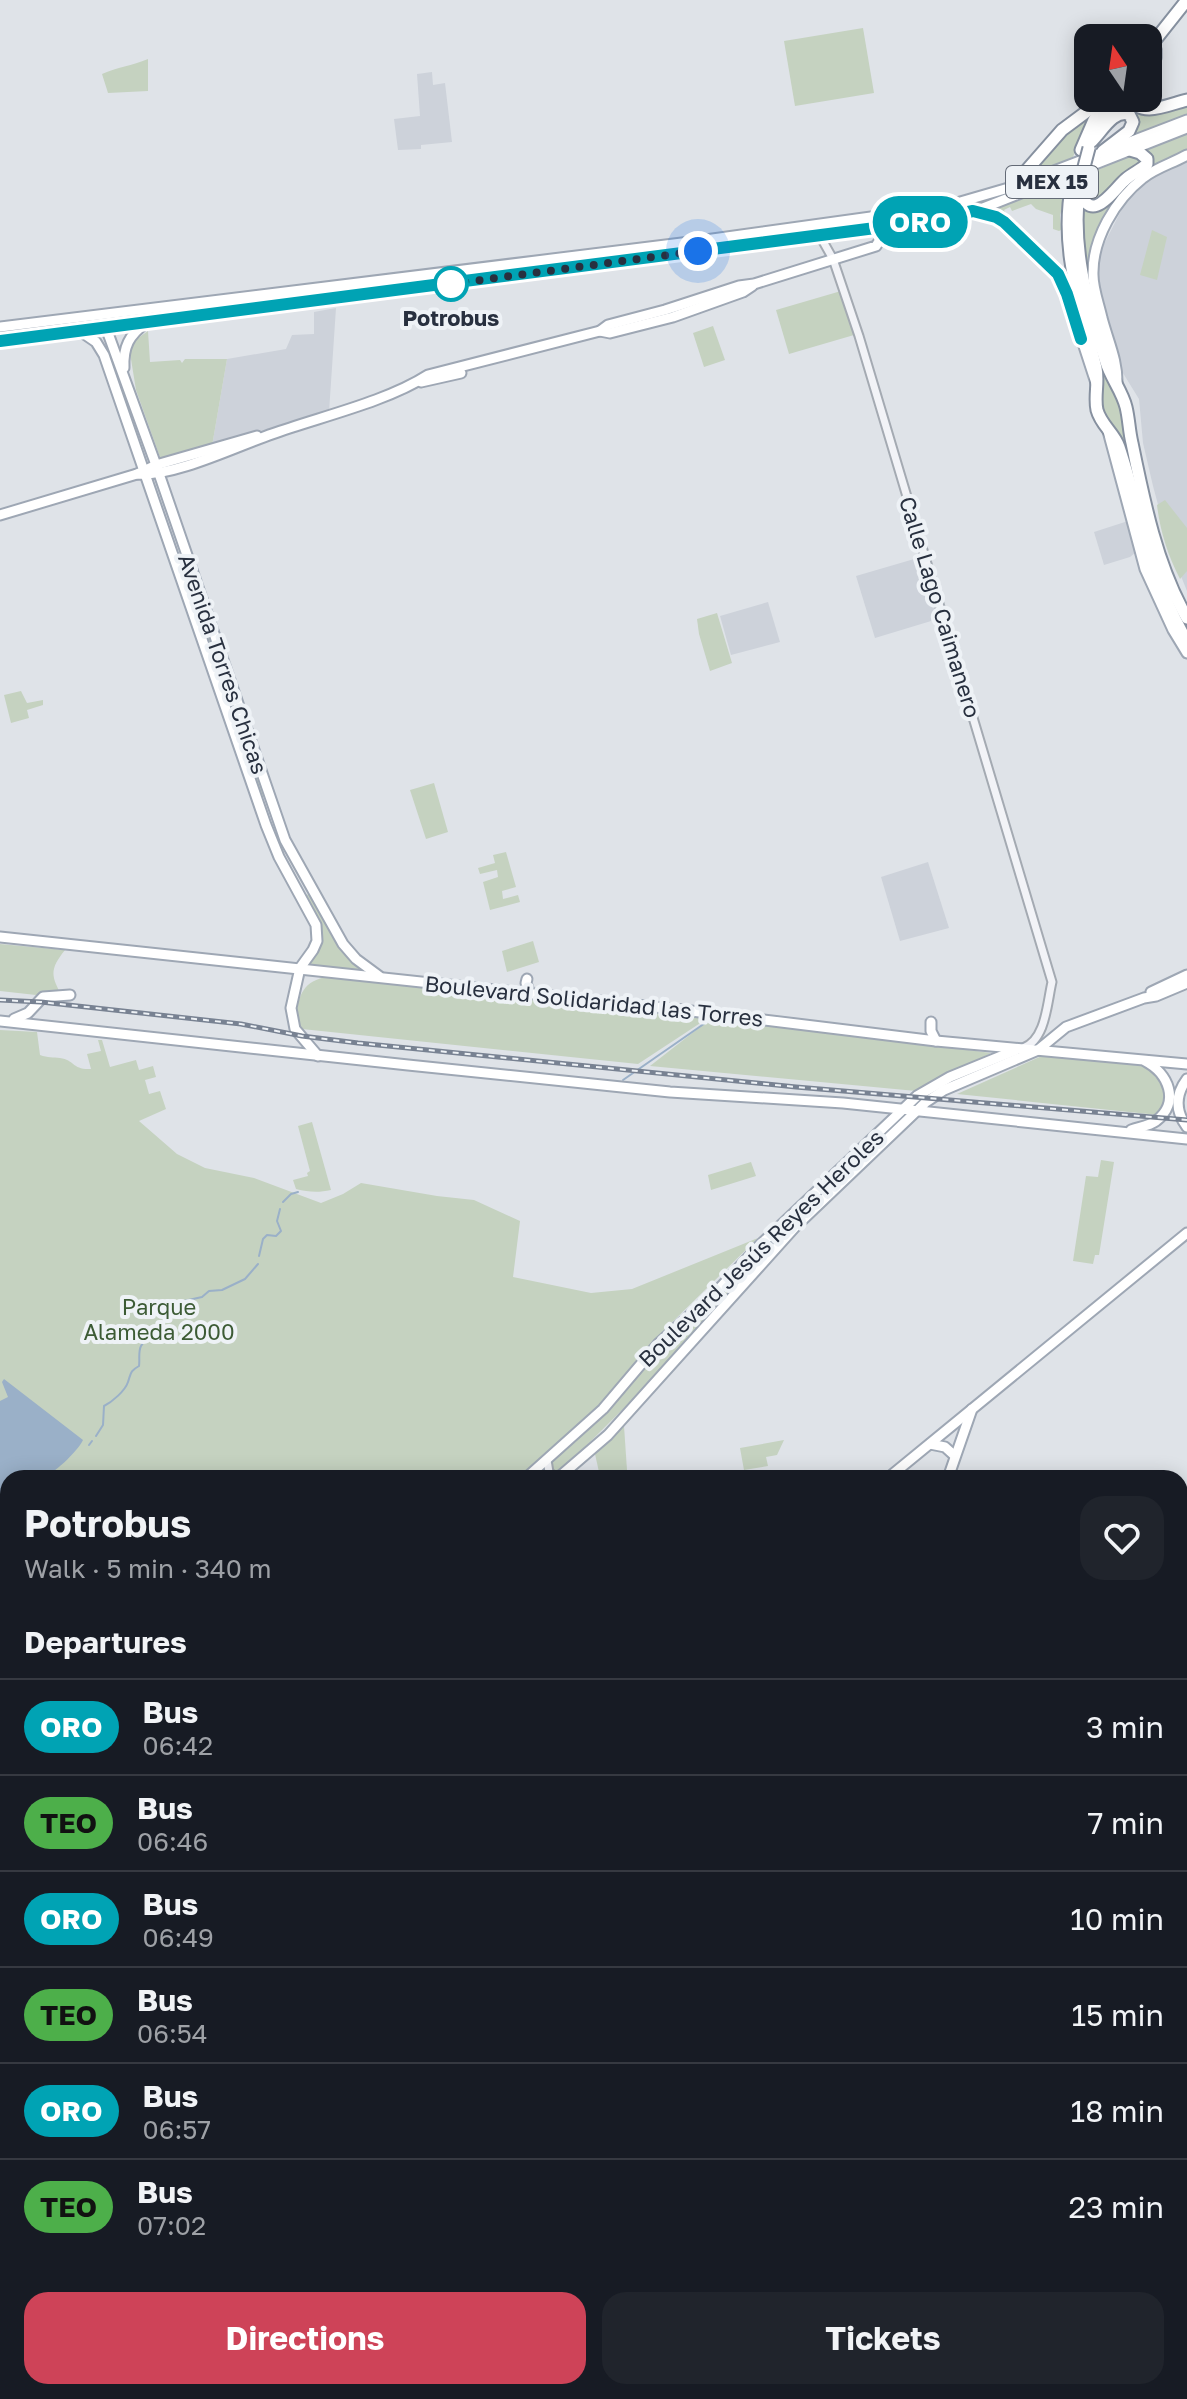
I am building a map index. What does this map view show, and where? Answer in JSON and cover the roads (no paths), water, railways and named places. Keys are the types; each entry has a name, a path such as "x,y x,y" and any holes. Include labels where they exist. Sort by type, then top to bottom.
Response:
{"highway":[{"path":"1162,35 1187,0"},
{"path":"1162,38 1187,10"},
{"path":"1162,106 1187,100"},
{"path":"1012,187 1062,130 1087,112"},
{"path":"1098,112 1077,185 1076,230 1081,272 1106,363 1127,410 1155,539 1168,579 1187,618"},
{"path":"1087,147 1108,112"},
{"path":"1087,147 1116,115 1123,112 1129,114 1133,122 1130,129 1103,151"},
{"path":"1077,185 1088,204 1096,206 1105,202 1122,183 1147,164 1145,156 1130,150"},
{"path":"1077,185 1068,200 1070,288 1096,369 1097,408 1118,447 1157,589 1187,641"}],"main road":[{"name":"MEX 15","path":"0,327 943,207 1012,187 1187,120"},
{"name":"MEX 15","path":"0,341 820,236 973,211 1187,128"},
{"path":"1117,385 1116,363 1094,284 1098,245 1114,210 1132,189 1146,176 1187,155"},
{"path":"973,211 996,217 1012,228 1070,288"},
{"path":"0,515 141,472 226,452 415,383 428,375 600,331 608,325 876,246 889,226"},
{"path":"93,315 107,327"},
{"path":"125,379 126,345 133,334 148,322"},
{"name":"Avenida Torres Chicas","path":"107,327 289,849 343,944 356,959 381,977"},
{"name":"Avenida Torres Chicas","path":"80,331 96,342 104,355 141,472 258,803 274,846 313,917 317,934 313,950 300,968 291,1016 299,1037 318,1056"},
{"path":"1129,426 1157,535 1187,610"},
{"path":"179,578 187,579 192,574"},
{"path":"185,593 189,589 197,589"},
{"path":"1157,589 1187,653"},
{"path":"258,803 270,799"},
{"path":"300,892 311,888"},
{"name":"Boulevard Solidaridad las Torres","path":"0,937 683,1010 1018,1050 1187,1064"},
{"path":"1038,1050 1066,1027 1144,998 1187,975"},
{"path":"527,979 530,994"},
{"path":"1144,998 1187,983"},
{"path":"1,1021 24,1016 46,996 70,995"},
{"path":"1,1021 670,1092 874,1107 1187,1139"},
{"path":"931,1022 936,1041"},
{"name":"Boulevard Jesús Reyes Heroles","path":"535,1470 603,1409 659,1343 718,1290 759,1246 902,1110 937,1083 1018,1050"},
{"name":"Boulevard Jesús Reyes Heroles","path":"567,1470 608,1435 795,1227 916,1111 944,1090 1038,1050"},
{"path":"1124,1132 1155,1122 1169,1100 1169,1086 1163,1074 1138,1058"},
{"path":"1187,1079 1177,1103 1180,1117 1187,1127"},
{"path":"874,1107 880,1116 880,1131"},
{"path":"898,1470 1187,1233"},
{"path":"951,1470 972,1409"},
{"path":"930,1444 945,1447 955,1456"}],"street":[{"name":"Calle Lago Caimanero","path":"820,236 833,259 880,405 1052,982 1038,1036 1031,1045 1018,1050"},
{"path":"826,1183 835,1190"},
{"path":"759,1246 762,1253 768,1256"},
{"path":"547,1460 548,1470"}],"water":[{"path":"4,1379 83,1440 55,1470 0,1470 0,1401 8,1397 2,1382"}],"waterway":[{"path":"623,1080 708,1021"},
{"path":"283,1202 298,1192"},
{"path":"259,1256 263,1239 267,1235 276,1236 281,1231 277,1221 280,1209"},
{"path":"96,1436 103,1425 104,1406 121,1392 131,1372 139,1366 140,1348 144,1341 185,1305 184,1301 202,1297 209,1291 222,1290 245,1279 258,1264"},
{"path":"89,1445 92,1441"}],"railway":[{"path":"0,1000 241,1024 358,1043 796,1087 1187,1120"}],"place":[{"name":"Potrobus","path":"451,284"}],"park label":[{"name":"Parque Alameda 2000","path":"159,1320"}]}
